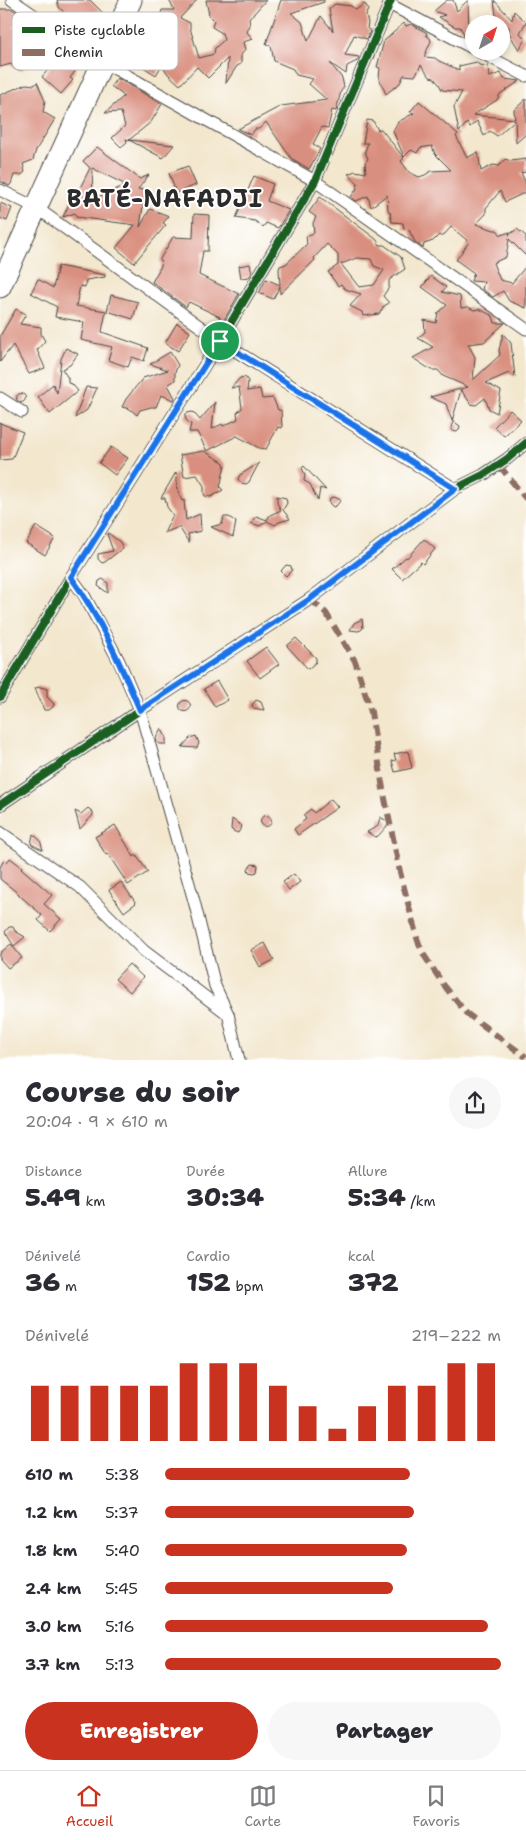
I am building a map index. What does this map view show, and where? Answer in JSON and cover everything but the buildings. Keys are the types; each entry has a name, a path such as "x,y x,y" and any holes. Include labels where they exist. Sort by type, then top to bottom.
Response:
{"highway":[{"path":"127,12 132,0"},
{"path":"0,287 100,70"}],"street":[{"path":"12,0 30,12"},
{"path":"0,697 71,577 220,341 315,181 390,2 465,44"},
{"path":"495,60 526,76"},
{"path":"118,70 315,181 526,329"},
{"path":"0,190 37,208 220,341 455,489"},
{"path":"0,398 22,412"},
{"path":"0,805 140,710 310,599 455,489 483,475 526,443"},
{"path":"71,577 84,595 119,661 140,710 194,901 215,986 228,1014 239,1060"},
{"path":"0,832 80,887 144,951 228,1014"}],"marked path":[{"path":"499,465 526,499"},
{"path":"310,599 326,613 355,661 371,712 383,789 400,872 422,952 443,984 466,1013 526,1057"}],"cycle path":[{"path":"0,697 71,577 220,341 315,181 391,0"},
{"path":"0,805 140,710 310,599 455,489 483,475 526,443"}],"district":[{"name":"BATÉ-NAFADJI","path":"165,199"}],"route":[{"path":"220,341 455,489 310,599 140,710 119,661 84,595 71,577 220,341"}]}
